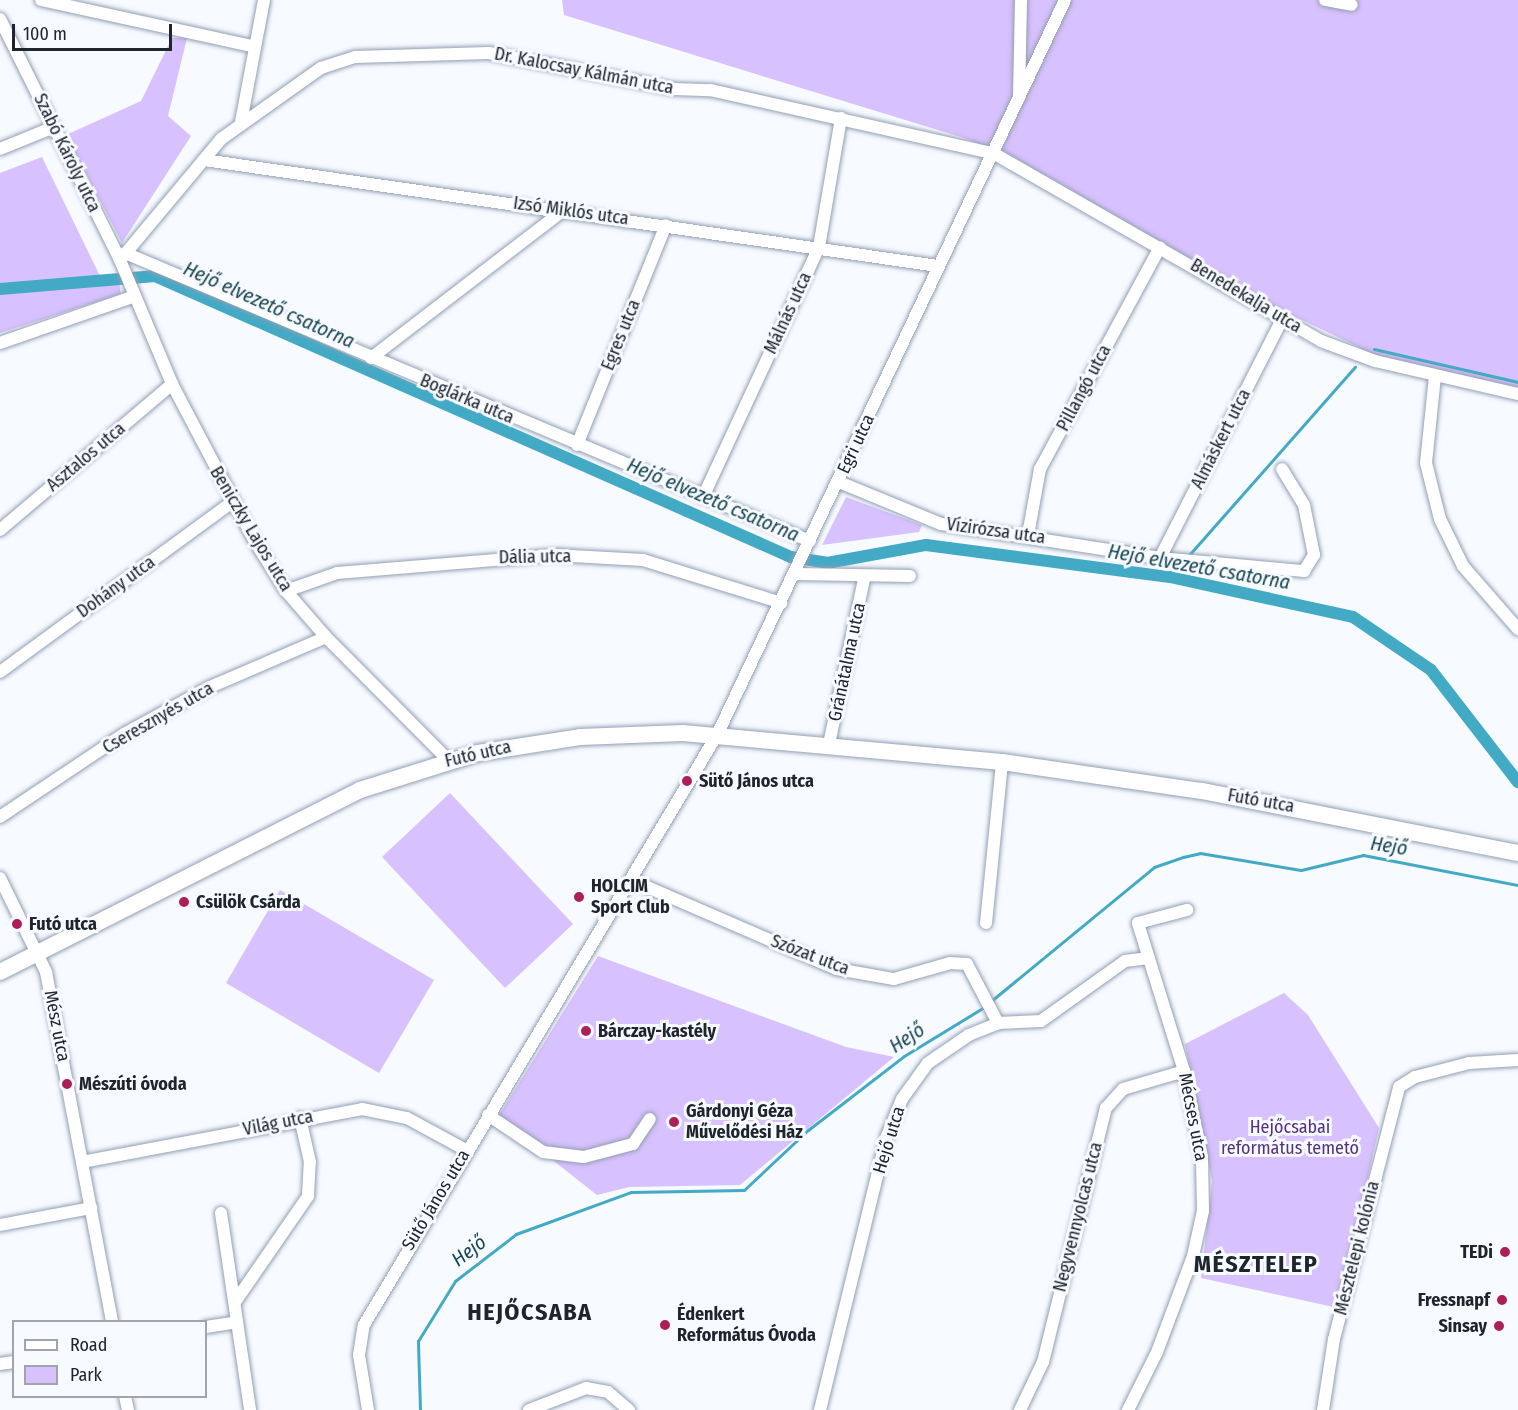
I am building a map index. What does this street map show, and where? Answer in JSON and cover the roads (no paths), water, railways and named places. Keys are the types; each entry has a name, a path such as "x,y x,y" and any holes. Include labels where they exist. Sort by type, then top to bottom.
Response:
{"main road":[{"name":"Futó utca","path":"0,972 317,808 447,760 572,738 717,735 1002,762 1202,791 1518,853"}],"street":[{"path":"41,0 252,46"},
{"path":"241,122 252,46 264,0"},
{"path":"1019,100 1021,0"},
{"name":"Egri utca","path":"631,880 717,735 797,574 938,266 1065,0"},
{"path":"1325,0 1352,5"},
{"name":"Szabó Károly utca","path":"0,19 123,261 134,292"},
{"name":"Dr. Kalocsay Kálmán utca","path":"123,261 204,160 241,122 338,61 489,52 841,118 993,153"},
{"name":"Málnás utca","path":"703,496 819,247 841,118"},
{"path":"0,149 54,127"},
{"name":"Benedekalja utca","path":"993,153 1160,247 1282,320 1375,361 1518,394"},
{"name":"Izsó Miklós utca","path":"204,160 564,210 938,266"},
{"path":"370,358 564,210"},
{"name":"Egres utca","path":"577,445 666,225"},
{"name":"Pillangó utca","path":"1028,535 1040,469 1160,247"},
{"name":"Boglárka utca","path":"123,261 370,358 703,496 809,544"},
{"path":"0,343 134,292"},
{"name":"Beniczky Lajos utca","path":"134,292 172,384 232,502 286,591 326,637 447,760"},
{"name":"Almáskert utca","path":"1160,558 1282,320"},
{"path":"1435,376 1426,463 1440,519 1463,566 1516,627"},
{"name":"Asztalos utca","path":"0,530 172,384"},
{"name":"Vízirózsa utca","path":"838,482 915,517 1160,558 1304,571 1314,555 1304,505 1282,470"},
{"name":"Dohány utca","path":"0,672 232,502"},
{"name":"Dália utca","path":"286,591 337,573 554,555 643,560 782,603"},
{"path":"797,574 864,579 910,576"},
{"name":"Gránátalma utca","path":"830,744 864,579"},
{"path":"1516,627 1518,612"},
{"name":"Cseresznyés utca","path":"0,817 162,713 326,637"},
{"path":"986,923 1002,762"},
{"name":"Mész utca","path":"0,878 46,972 112,1320"},
{"name":"Szózat utca","path":"631,880 837,969 894,979 950,963 967,964 996,1018"},
{"name":"Sütő János utca","path":"368,1410 359,1356 364,1325 466,1150 631,880"},
{"name":"Mécses utca","path":"1128,1410 1173,1310 1203,1210 1202,1157 1184,1071 1138,923 1187,910"},
{"name":"Hejő utca","path":"820,1410 887,1136 902,1099 928,1063 996,1018 1041,1021 1059,1012 1125,961 1149,958"},
{"name":"Mésztelepi kolónia","path":"1323,1410 1334,1339 1399,1087 1415,1077 1469,1064 1518,1060"},
{"name":"Negyvennyolcas utca","path":"1020,1410 1043,1362 1106,1108 1124,1089 1184,1071"},
{"name":"Világ utca","path":"82,1162 300,1119 377,1109 466,1150"},
{"path":"488,1115 543,1152 584,1157 633,1144 650,1119"},
{"path":"235,1302 308,1196 310,1162 300,1119"},
{"path":"0,1226 91,1208"},
{"path":"221,1213 250,1410"},
{"path":"207,1327 236,1322"},
{"path":"529,1410 586,1388 608,1392 629,1410"}],"waterway":[{"name":"Hejő elvezető csatorna","path":"0,289 155,276 791,557 827,563 926,545 1170,577 1353,617 1431,670 1518,782"},
{"path":"1374,349 1518,382"},
{"path":"1189,555 1355,367"},
{"path":"1170,577 1177,568"},
{"name":"Hejő","path":"991,1001 1154,867 1200,853 1301,870 1363,855 1518,885"},
{"name":"Hejő","path":"420,1410 418,1341 455,1281 516,1234 631,1192 744,1190 808,1130 904,1056 986,1006"}],"place":[{"name":"Sütő János utca","path":"687,781"},
{"name":"HOLCIM Sport Club","path":"579,897"},
{"name":"Csülök Csárda","path":"184,902"},
{"name":"Futó utca","path":"17,924"},
{"name":"Bárczay-kastély","path":"586,1031"},
{"name":"Mészúti óvoda","path":"67,1084"},
{"name":"Gárdonyi Géza Művelődési Ház","path":"674,1122"},
{"name":"TEDi","path":"1505,1252"},
{"name":"Fressnapf","path":"1502,1300"},
{"name":"Édenkert Református Óvoda","path":"665,1325"},
{"name":"Sinsay","path":"1499,1326"}],"district":[{"name":"MÉSZTELEP","path":"1256,1265"},
{"name":"HEJŐCSABA","path":"530,1313"}],"park label":[{"name":"Hejőcsabai református temető","path":"1290,1138"}]}
